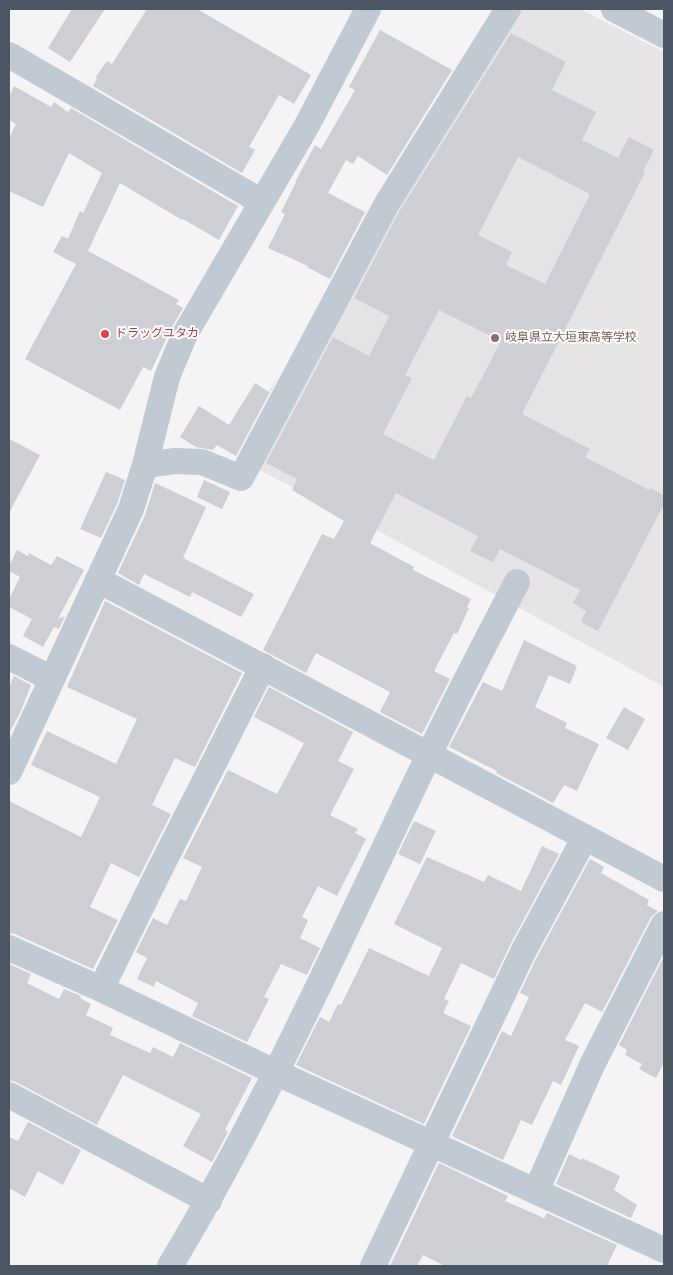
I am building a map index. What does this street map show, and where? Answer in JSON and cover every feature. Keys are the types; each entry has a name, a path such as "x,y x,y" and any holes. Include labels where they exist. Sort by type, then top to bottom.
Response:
{"street":[{"path":"9,772 131,509 145,465 167,376 185,334 306,127 368,9"},
{"path":"145,465 175,461 202,462 241,478 386,205 508,9"},
{"path":"614,9 664,35"},
{"path":"9,56 262,202"},
{"path":"98,580 664,879"},
{"path":"170,1266 209,1201 277,1072 429,755 517,582"},
{"path":"9,657 52,679"},
{"path":"101,989 158,871 263,666"},
{"path":"373,1266 430,1143 524,950 585,836"},
{"path":"536,1191 593,1063 664,924"},
{"path":"9,948 664,1250"},
{"path":"9,1095 209,1201"}],"shaded area":[{"name":"岐阜県立大垣東高等学校","path":"518,9 580,9 664,52 664,687 369,526 257,469 396,206"}],"building":[{"path":"72,9 105,9 70,62 48,48"},
{"path":"147,9 197,9 311,75 294,104 279,95 249,147 255,150 242,173 93,86 97,79 95,78 107,61 112,64"},
{"path":"380,30 452,70 387,175 358,156 353,164 346,160 328,193 365,212 330,279 308,266 268,248 285,214 281,212 295,182 315,145 321,149 355,90 349,87"},
{"path":"511,33 566,62 552,90 596,112 582,140 618,158 629,137 654,150 643,171 645,172 522,414 590,449 585,457 649,490 650,488 664,495 664,504 598,631 581,622 586,611 573,603 580,590 500,549 493,562 470,551 478,536 396,493 370,543 414,567 413,570 471,599 457,634 454,633 434,671 450,679 422,734 380,712 390,692 316,653 306,673 263,650 322,534 334,539 344,521 292,490 297,479 266,463 333,337 369,356 389,316 354,298 399,212","holes":["518,157 590,194 545,284 506,265 512,252 478,235","439,310 501,341 471,398 467,396 434,460 383,434 412,378 405,375"]},
{"path":"14,86 51,107 54,102 68,112 71,108 238,206 219,240 120,183 88,251 179,300 176,304 183,308 151,371 143,367 120,410 25,359 76,264 53,252 62,236 68,239 80,211 83,213 102,173 69,153 43,207 9,191 9,139 16,124 9,120 9,97"},
{"path":"279,375 236,456 217,445 213,450 196,447 180,437 199,406 229,425 255,383 269,392"},
{"path":"9,439 40,455 9,513"},
{"path":"106,472 125,480 117,504 101,538 80,529"},
{"path":"204,480 230,492 222,509 197,497"},
{"path":"155,483 206,507 183,558 254,594 241,617 192,592 190,597 144,574 139,585 118,573 145,515"},
{"path":"17,550 28,556 29,553 51,565 57,556 84,570 58,619 65,616 59,629 54,627 43,647 23,636 32,619 9,607 9,599 20,577 9,571 9,566"},
{"path":"105,601 242,673 195,767 175,758 152,805 171,814 139,877 111,863 90,907 118,920 93,969 9,933 9,801 81,837 100,797 31,765 47,731 116,764 137,719 67,687"},
{"path":"524,640 577,666 570,684 549,675 535,707 567,723 565,728 599,744 577,791 564,785 553,803 496,773 497,771 449,747 483,682 502,691"},
{"path":"14,676 31,685 20,713 9,733 9,687"},
{"path":"269,687 353,732 338,761 354,769 330,815 358,829 355,833 366,839 337,896 318,886 302,917 308,920 300,938 320,948 307,975 281,964 264,997 269,999 247,1042 192,1016 198,1003 156,981 154,987 137,979 147,958 136,952 153,918 167,925 180,899 186,901 202,867 183,858 228,770 277,794 304,743 254,717"},
{"path":"624,707 645,719 628,750 606,738"},
{"path":"414,821 436,831 420,864 398,854"},
{"path":"542,846 559,854 511,943 494,979 461,963 444,999 449,1001 443,1013 471,1026 424,1124 296,1065 320,1017 329,1022 338,1004 341,1005 369,948 429,976 442,948 394,924 427,857 484,882 488,875 521,891"},
{"path":"590,859 604,867 601,873 649,900 647,905 658,911 651,917 602,1012 585,1003 565,1040 579,1046 561,1085 553,1081 532,1125 521,1120 503,1160 452,1136 502,1031 511,1036 529,997 520,993 537,957"},
{"path":"664,956 664,1062 656,1078 639,1069 642,1064 625,1055 627,1050 619,1045"},
{"path":"9,964 31,974 27,983 59,999 64,989 81,996 80,998 91,1004 86,1015 113,1028 110,1035 150,1053 153,1047 173,1057 180,1043 252,1078 225,1130 228,1132 212,1162 183,1146 201,1114 123,1075 97,1125 9,1080"},
{"path":"28,1122 81,1150 63,1185 38,1171 25,1197 9,1188 9,1137 18,1141"},
{"path":"569,1154 620,1176 614,1190 637,1205 631,1218 556,1184"},
{"path":"439,1163 508,1196 505,1201 544,1218 547,1213 617,1245 607,1266 445,1266 423,1255 417,1266 390,1266"}],"place":[{"name":"ドラッグユタカ","path":"105,334"},
{"name":"岐阜県立大垣東高等学校","path":"495,338"}]}
